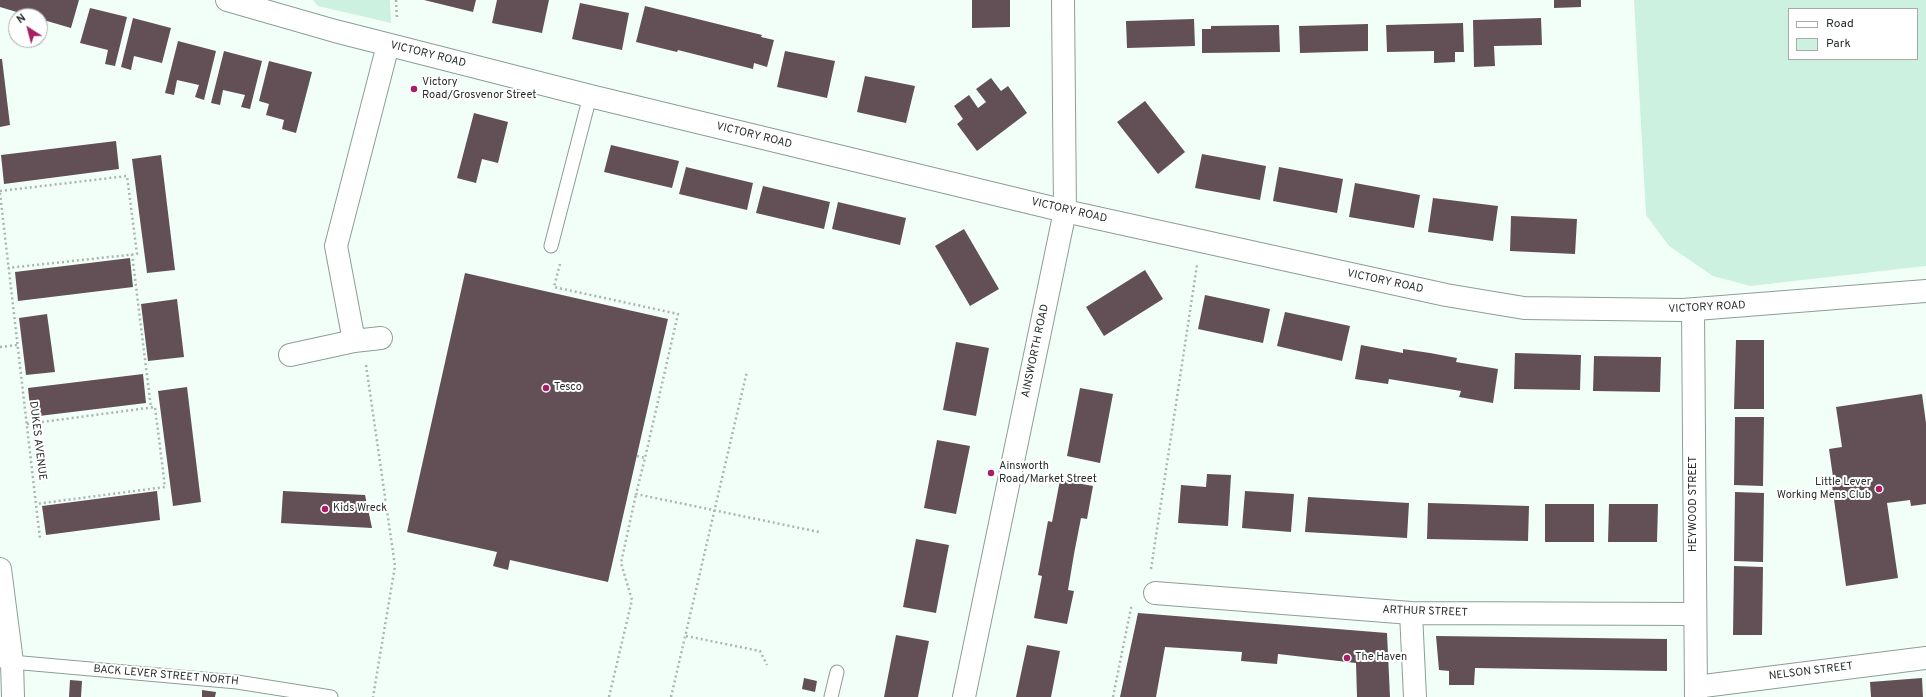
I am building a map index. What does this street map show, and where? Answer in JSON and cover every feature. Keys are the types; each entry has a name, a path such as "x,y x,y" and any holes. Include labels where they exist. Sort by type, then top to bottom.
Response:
{"street":[{"name":"VICTORY ROAD","path":"227,0 271,5 388,45 590,96 1065,211 1446,295 1524,308 1693,310 1926,291"},
{"name":"AINSWORTH ROAD","path":"964,697 1065,211 1063,0"},
{"path":"290,354 366,340 336,246 388,45"},
{"name":"HEYWOOD STREET","path":"1693,310 1696,692"},
{"path":"0,569 6,662 13,697"},
{"name":"ARTHUR STREET","path":"1156,593 1411,613 1695,614"},
{"path":"1411,613 1415,697"},
{"name":"NELSON STREET","path":"1696,692 1926,658"}],"lane":[{"path":"551,246 590,96"},
{"name":"BACK LEVER STREET NORTH","path":"6,662 237,682 331,697"},
{"path":"831,697 838,672"}],"path":[{"path":"0,192 127,176 137,254 8,268"},
{"name":"DUKES AVENUE","path":"0,192 40,539"},
{"path":"1113,697 1131,608 1156,593 1150,565 1170,445 1200,241"},
{"path":"551,246 562,253 554,286 678,314 621,563 632,600 610,697"},
{"path":"132,254 151,408"},
{"path":"366,340 395,566 374,697"},
{"path":"0,347 17,345"},
{"path":"671,697 747,371"},
{"path":"26,424 155,407 165,487 36,504"},
{"path":"637,456 645,458"},
{"path":"636,494 819,532"},
{"path":"686,636 760,651 767,665"}],"green space":[{"path":"313,0 390,0 391,23 318,6"},
{"path":"1634,0 1926,0 1926,266 1750,286 1713,276 1669,246 1646,215"}],"building":[{"path":"0,0 79,0 71,28 48,21 48,8 8,8 8,9 0,7"},
{"path":"424,0 476,0 473,12"},
{"path":"497,0 549,0 542,33 492,23"},
{"path":"972,0 1010,0 1010,27 972,28"},
{"path":"1554,0 1581,0 1581,7 1554,8"},
{"path":"580,3 629,13 622,50 572,39"},
{"path":"645,6 762,35 761,37 774,40 767,67 754,63 753,69 678,50 677,52 636,42"},
{"path":"90,8 127,17 115,66 105,64 108,50 80,43"},
{"path":"133,18 171,28 162,63 134,56 131,70 121,67"},
{"path":"1541,18 1542,45 1494,46 1495,66 1474,67 1473,20"},
{"path":"1194,19 1195,46 1127,48 1126,21"},
{"path":"1463,23 1464,52 1455,52 1455,62 1434,63 1434,51 1387,52 1386,25"},
{"path":"1368,24 1368,51 1300,53 1299,26"},
{"path":"1279,25 1280,52 1202,53 1202,29 1211,29 1211,26"},
{"path":"178,41 216,51 204,100 195,97 199,85 177,80 174,95 165,93"},
{"path":"224,51 262,61 250,109 241,107 245,95 223,90 220,105 211,103"},
{"path":"785,51 835,61 827,98 777,87"},
{"path":"0,59 2,59 10,125 0,127"},
{"path":"269,61 312,72 296,133 282,129 284,120 266,115 269,104 259,101"},
{"path":"865,76 915,86 906,123 857,112"},
{"path":"991,78 1001,91 1008,86 1027,113 977,151 957,124 963,119 954,106 969,95 978,108 986,102 976,89"},
{"path":"1145,101 1185,152 1158,174 1117,122"},
{"path":"474,113 508,122 498,163 482,159 476,183 457,178"},
{"path":"116,141 119,169 4,184 1,155"},
{"path":"611,145 679,161 672,188 604,172"},
{"path":"1202,154 1266,166 1260,200 1195,188"},
{"path":"161,155 175,270 147,273 132,159"},
{"path":"686,167 753,183 747,210 679,194"},
{"path":"1279,167 1343,179 1337,213 1273,201"},
{"path":"1355,183 1420,195 1414,228 1349,217"},
{"path":"763,186 830,202 824,229 756,213"},
{"path":"1433,198 1498,206 1493,241 1428,232"},
{"path":"838,202 906,218 900,245 832,229"},
{"path":"1511,216 1577,219 1575,254 1510,251"},
{"path":"964,229 999,289 970,306 935,246"},
{"path":"130,258 133,287 18,301 15,272"},
{"path":"1145,270 1163,299 1104,336 1086,307"},
{"name":"Tesco","path":"465,273 668,319 608,582 510,560 508,570 493,566 497,552 407,532"},
{"path":"1205,295 1270,309 1263,343 1198,329"},
{"path":"177,299 184,357 148,361 141,304"},
{"path":"1285,312 1350,326 1342,361 1277,346"},
{"path":"47,314 55,372 26,375 19,318"},
{"path":"1736,340 1764,340 1764,409 1734,409"},
{"path":"956,342 989,348 976,416 943,410"},
{"path":"1361,345 1403,353 1403,349 1430,353 1457,358 1456,362 1498,369 1493,403 1459,397 1461,391 1389,379 1388,384 1355,379"},
{"path":"1515,353 1581,355 1580,390 1514,389"},
{"path":"1594,356 1661,357 1660,392 1593,391"},
{"path":"143,374 146,403 31,417 28,388"},
{"path":"187,387 201,502 173,506 158,391"},
{"path":"1080,388 1113,394 1100,463 1067,456"},
{"name":"Little Lever Working Mens Club","path":"1922,394 1926,423 1926,504 1911,506 1910,500 1887,503 1898,578 1846,586 1831,478 1833,477 1829,449 1842,447 1836,407"},
{"path":"1735,417 1764,417 1763,486 1734,485"},
{"path":"937,440 970,446 956,514 924,508"},
{"path":"1207,474 1231,475 1228,526 1178,523 1181,485 1206,487"},
{"path":"1060,480 1093,486 1087,519 1081,518 1074,554 1068,590 1074,591 1067,624 1034,618 1042,576 1038,575 1048,521 1052,522"},
{"path":"157,491 160,520 46,535 42,506"},
{"name":"Kids Wreck","path":"283,491 365,495 372,528 281,523"},
{"path":"1245,491 1294,494 1291,532 1242,528"},
{"path":"1735,492 1764,493 1763,562 1734,561"},
{"path":"1308,497 1409,503 1407,538 1305,532"},
{"path":"1428,503 1529,506 1528,541 1427,539"},
{"path":"1545,504 1594,504 1594,542 1545,542"},
{"path":"1609,504 1658,504 1657,542 1608,542"},
{"path":"916,539 949,545 936,613 903,607"},
{"path":"1734,566 1763,567 1762,635 1733,635"},
{"name":"The Haven","path":"1138,613 1387,633 1390,697 1357,697 1356,663 1278,654 1277,664 1241,661 1242,652 1165,647 1156,697 1120,697"},
{"path":"896,635 929,641 918,697 884,697"},
{"path":"1436,636 1667,639 1667,671 1475,668 1474,685 1449,685 1449,671 1439,670"},
{"path":"1027,645 1060,651 1051,697 1016,697"},
{"path":"804,678 817,681 815,692 802,689"},
{"path":"1922,678 1923,697 1871,697 1870,682"},
{"path":"70,680 82,681 81,697 69,697"},
{"path":"202,690 216,692 215,697 202,697"}],"place":[{"name":"Victory Road/Grosvenor Street","path":"414,89"},
{"name":"Tesco","path":"546,388"},
{"name":"Ainsworth Road/Market Street","path":"991,473"},
{"name":"Little Lever Working Mens Club","path":"1879,489"},
{"name":"Kids Wreck","path":"325,509"},
{"name":"The Haven","path":"1347,658"}]}
